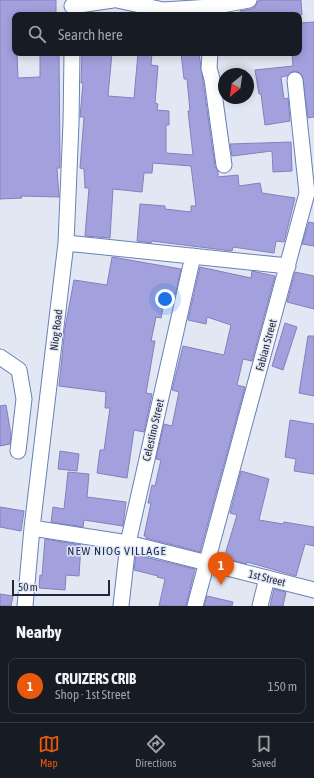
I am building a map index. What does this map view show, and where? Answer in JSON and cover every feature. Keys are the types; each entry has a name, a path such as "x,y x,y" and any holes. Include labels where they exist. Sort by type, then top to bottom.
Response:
{"street":[{"path":"72,7 113,0"},
{"path":"117,0 163,10 211,11 249,0"},
{"name":"Niog Road","path":"25,606 32,528 66,243 72,56"},
{"path":"210,56 209,68 212,79 224,165"},
{"name":"Fabian Street","path":"195,606 307,193 295,80"},
{"path":"66,243 288,266"},
{"name":"Celestino Street","path":"121,606 128,542 193,256"},
{"path":"0,357 18,370 24,399 18,451"},
{"name":"1st Street","path":"32,528 128,542 314,590"},
{"path":"260,606 267,578"}],"building":[{"path":"0,0 56,0 56,12 12,12 12,56 17,56 18,78 40,77 40,56 59,56 60,168 57,168 59,197 21,196 22,198 0,199"},
{"path":"301,0 302,12 240,12 255,7 258,1"},
{"path":"314,22 314,117 308,118 302,75 294,71 289,73 287,76 281,77 284,99 288,98 290,121 265,125 261,94 259,94 255,70 293,66 292,56 302,56 302,23"},
{"path":"82,56 112,56 108,96 134,98 138,56 152,56 151,65 158,66 155,103 158,104 157,110 169,111 169,125 166,125 166,153 193,155 188,111 190,111 187,79 184,79 181,56 199,56 215,166 218,171 218,177 238,175 239,186 260,183 262,193 295,198 284,242 276,241 274,253 233,247 232,251 152,241 151,243 137,241 140,204 165,206 165,209 191,212 191,206 196,206 191,166 153,163 152,173 144,173 142,192 113,189 110,238 85,236 89,188 85,188 84,169 80,168 84,117 80,117 83,83 81,83"},
{"path":"291,142 292,171 273,172 272,151 232,156 230,144"},
{"path":"309,222 314,223 314,246 302,244"},
{"path":"112,257 181,269 175,295 166,293 161,318 156,317 151,341 155,341 146,393 152,394 144,432 134,430 127,478 97,473 100,450 104,450 110,408 105,408 106,392 59,386 65,328 74,280 107,285"},
{"path":"200,267 251,278 252,271 275,276 252,361 243,359 237,385 245,387 200,552 146,538 146,536 144,536 151,503 148,503 152,485 155,486 161,460 156,459 164,424 172,426 179,392 172,390 183,346 224,355 231,325 207,317 206,324 188,320"},
{"path":"295,272 314,276 314,309 287,302"},
{"path":"285,323 297,327 283,370 272,366"},
{"path":"308,336 314,336 314,396 299,393"},
{"path":"6,405 11,435 10,444 0,446 0,406"},
{"path":"290,420 314,424 314,474 294,471 296,459 285,457"},
{"path":"60,451 79,454 77,471 58,469"},
{"path":"241,471 269,479 259,520 314,527 314,546 305,544 296,576 247,562 246,564 224,558 237,515 230,513"},
{"path":"68,472 89,474 87,497 126,502 123,526 84,520 83,527 51,522 53,507 64,509"},
{"path":"0,507 24,511 21,531 0,527"},
{"path":"45,539 81,545 79,576 66,575 65,590 39,588 40,575 42,576"},
{"path":"136,555 195,569 186,606 159,606 165,579 134,570"},
{"path":"274,589 286,592 283,606 270,606"},
{"path":"0,594 13,596 11,606 0,606"},
{"path":"207,596 233,602 232,606 204,606"}],"place":[{"name":"CRUIZERS CRIB","path":"221,585"}],"district":[{"name":"NEW NIOG VILLAGE","path":"117,551"}]}
